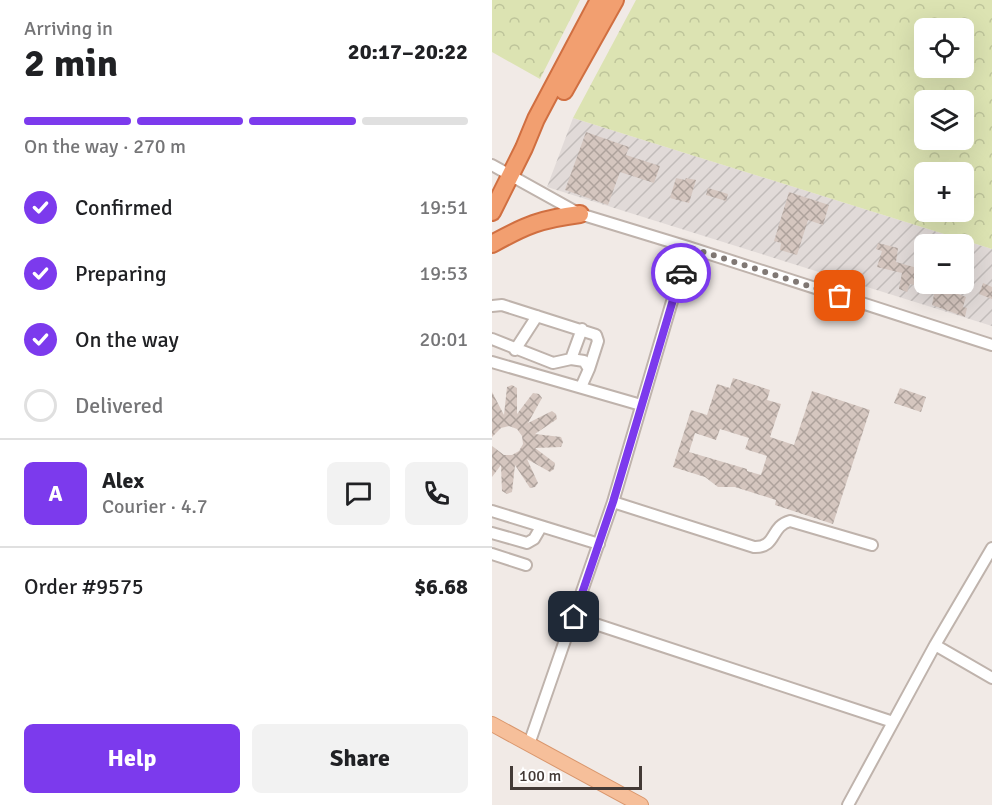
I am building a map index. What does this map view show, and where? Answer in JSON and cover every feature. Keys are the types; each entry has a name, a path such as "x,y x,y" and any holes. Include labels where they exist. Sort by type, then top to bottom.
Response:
{"highway":[{"path":"492,212 536,119 599,0"},
{"path":"524,147 545,123 615,0"},
{"path":"492,244 524,226 551,218 579,214"}],"main road":[{"path":"492,724 641,805"}],"street":[{"path":"492,165 579,214 992,345"},
{"path":"529,744 613,502 688,247"},
{"path":"492,306 502,305 596,335 598,341 581,387"},
{"path":"515,350 537,316"},
{"path":"571,359 582,329"},
{"path":"492,339 515,350 553,363 571,359 584,361 589,369"},
{"path":"492,362 641,405"},
{"path":"613,502 754,547 768,544 779,527 790,521 872,545"},
{"path":"492,511 599,544"},
{"path":"492,533 527,543 534,539 541,527"},
{"path":"848,805 935,645 992,548"},
{"path":"492,554 526,565"},
{"path":"574,617 893,722"},
{"path":"935,645 992,678"}],"shaded area":[{"path":"573,118 944,234 914,234 914,294 974,294 974,243 992,249 992,326 547,187"}],"green space":[{"path":"492,0 580,0 540,79 492,52"},
{"path":"636,0 992,0 992,249 974,243 974,234 944,234 573,118"}],"building":[{"path":"586,132 629,147 626,155 660,166 654,183 620,172 608,205 565,190"},
{"path":"676,178 696,180 689,203 670,198"},
{"path":"708,188 728,194 726,201 706,195"},
{"path":"789,192 829,205 823,225 808,220 797,255 780,250 781,243 774,241"},
{"path":"878,243 898,248 896,262 914,267 914,285 910,284 907,292 899,289 902,273 877,267 882,251 876,249"},
{"path":"983,283 992,287 992,299 979,294"},
{"path":"934,294 958,294 966,297 963,307 967,308 965,317 932,305"},
{"path":"733,378 770,390 767,400 781,404 770,437 794,445 812,391 870,410 833,524 775,505 776,500 735,487 718,487 705,477 673,467 691,410 707,415 717,384 730,388","holes":["720,429 749,438 745,449 767,456 761,475 689,452 695,433 716,440"]},
{"path":"512,385 517,388 517,414 533,393 539,394 542,398 528,423 552,411 556,414 557,419 535,434 561,437 563,442 561,447 535,448 555,463 554,469 550,472 527,459 538,483 535,487 530,488 515,465 512,492 507,494 502,491 501,465 492,477 492,446 504,455 512,455 519,451 523,444 522,436 517,429 509,426 501,428 492,437 492,392 504,415 507,387"},
{"path":"900,388 926,397 921,412 894,403"}],"way so far":[{"path":"681,273 688,247 840,296"}],"route":[{"path":"574,617 613,502 681,273"}]}
